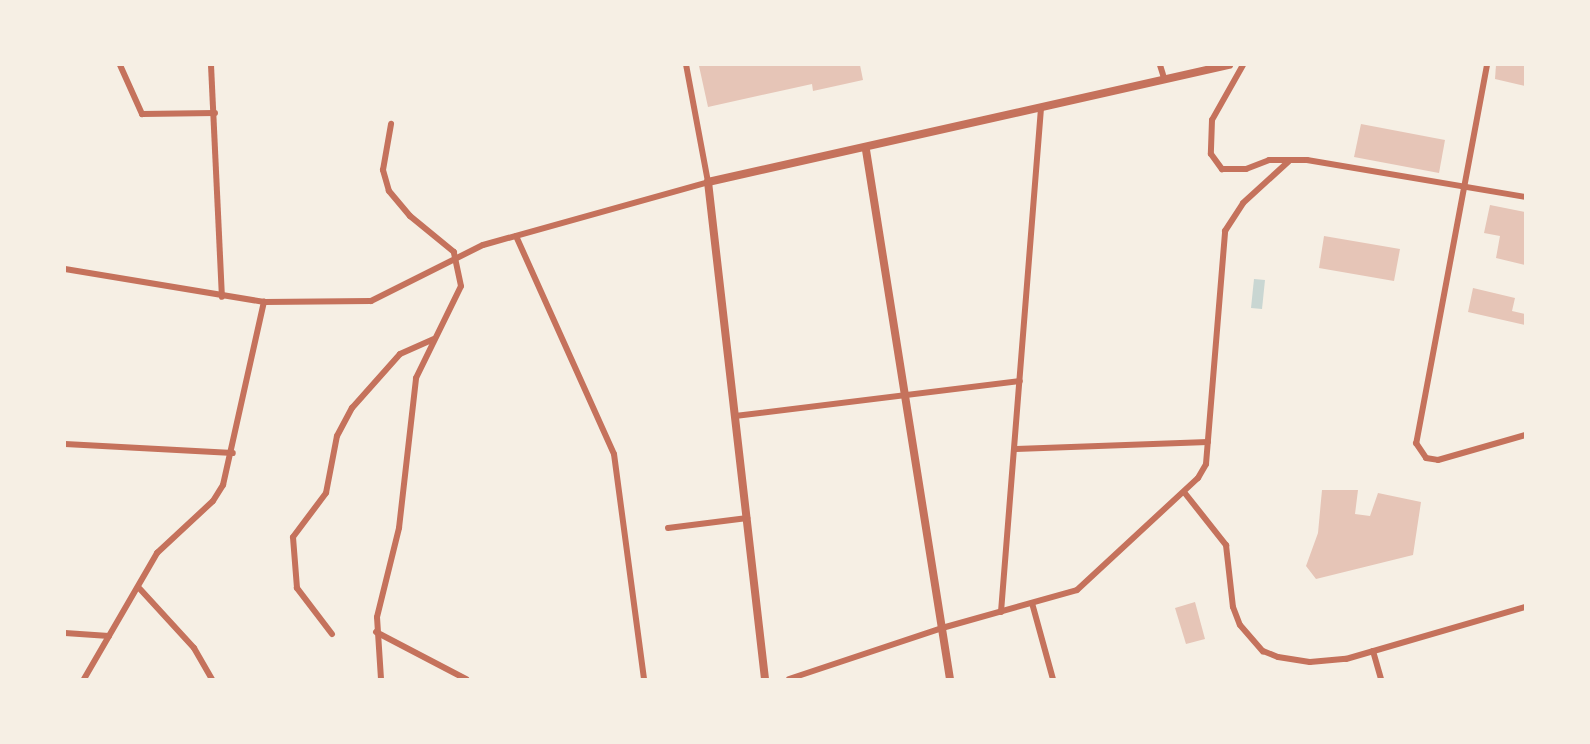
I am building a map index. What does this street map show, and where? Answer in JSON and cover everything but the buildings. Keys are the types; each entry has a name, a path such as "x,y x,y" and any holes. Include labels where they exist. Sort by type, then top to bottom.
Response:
{"street":[{"path":"120,65 138,109 147,117 215,113"},
{"path":"211,65 222,297"},
{"path":"686,65 708,182 765,679"},
{"path":"1160,65 1164,78"},
{"path":"65,268 222,297 264,302 371,301 457,255 708,182 866,150 1164,78 1229,65"},
{"path":"1243,65 1212,120 1215,162 1234,171 1269,160 1307,160 1525,197"},
{"path":"1487,65 1462,186 1416,443 1426,458 1438,460 1525,435"},
{"path":"1001,612 1041,108"},
{"path":"381,679 376,632 399,528 416,378 434,340 459,298 457,255 410,216 388,191 383,170 391,124"},
{"path":"866,150 908,394 950,679"},
{"path":"789,679 1088,583 1184,492 1203,471 1208,442 1225,231 1243,202 1289,161"},
{"path":"516,236 614,454 645,679"},
{"path":"84,679 140,589 157,553 213,501 233,453 264,302"},
{"path":"332,634 297,588 293,537 326,493 337,436 352,408 400,354 434,340"},
{"path":"735,416 1020,381"},
{"path":"1016,449 1208,442"},
{"path":"65,444 233,453"},
{"path":"1184,492 1226,545 1233,607 1240,625 1257,646 1278,657 1310,662 1373,651 1525,607"},
{"path":"668,528 747,518"},
{"path":"140,589 194,648 212,679"},
{"path":"1032,603 1054,679"},
{"path":"376,632 466,679"},
{"path":"65,633 110,636"},
{"path":"1373,651 1381,679"}],"shaded area":[{"path":"1254,279 1265,280 1262,309 1251,308"}]}
